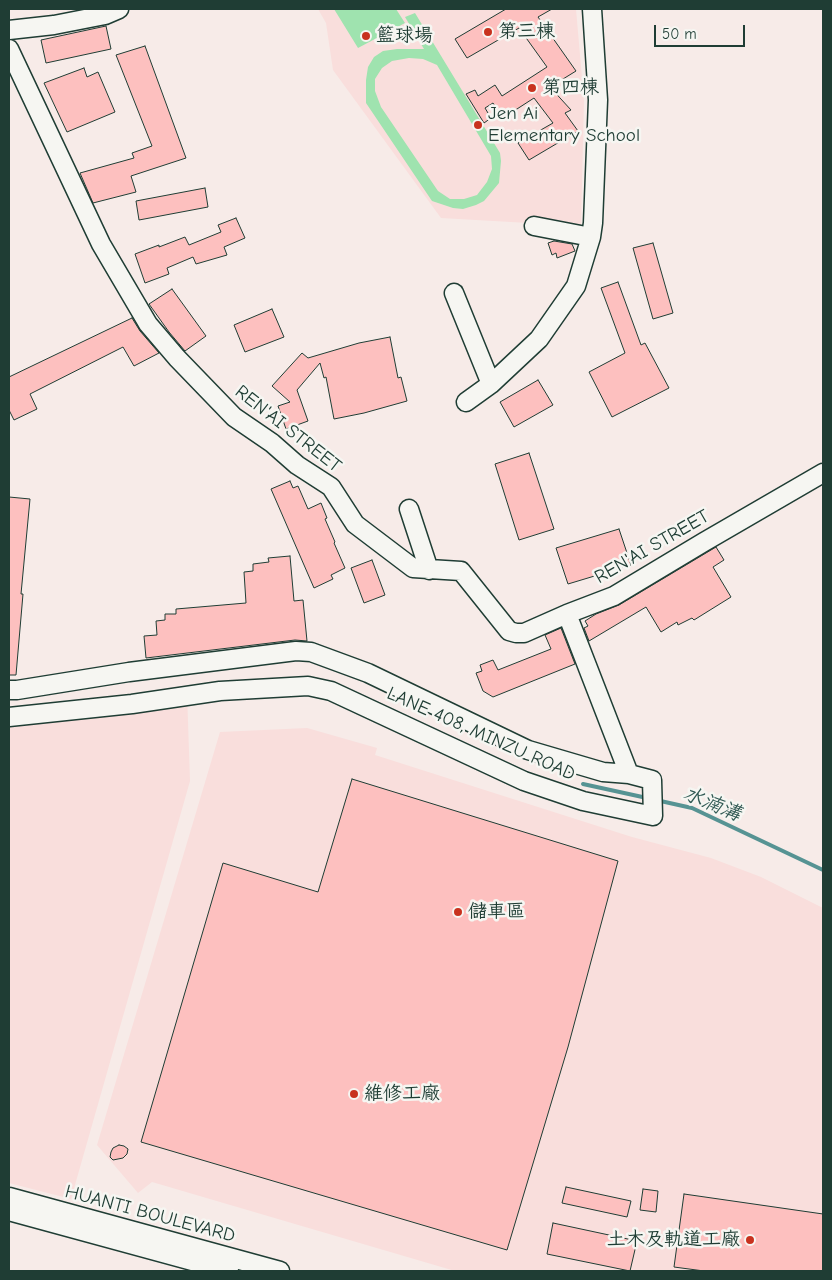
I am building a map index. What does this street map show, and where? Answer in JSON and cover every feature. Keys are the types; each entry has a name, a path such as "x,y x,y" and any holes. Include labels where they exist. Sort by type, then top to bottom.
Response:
{"street":[{"path":"9,30 54,25 120,9"},
{"path":"466,402 491,384 539,340 576,286 591,237 593,223 598,100 592,9"},
{"name":"REN'AI STREET","path":"9,49 100,244 148,324 177,358 229,413 272,443 297,466 331,487 355,524 413,568 460,571 510,631 524,633 614,596 672,560 823,473"},
{"path":"534,226 591,237"},
{"path":"454,293 491,384"},
{"path":"409,509 429,570"},
{"path":"567,614 629,774"},
{"name":"LANE 408, MINZU ROAD","path":"9,690 168,667 296,651 311,652 368,673 528,750 603,772 629,774 652,780 653,816 583,801 524,780 331,691 308,686 220,691 132,704 9,717"},
{"name":"HUANTI BOULEVARD","path":"9,1197 38,1212 96,1228 280,1271"},
{"name":"HUANTI BOULEVARD","path":"9,1211 38,1212"},
{"name":"HUANTI BOULEVARD","path":"96,1228 229,1271"}],"shaded area":[{"name":"Jen Ai Elementary School","path":"318,9 576,9 584,101 581,226 441,218 333,70 326,23"},
{"path":"187,692 190,781 71,1199 9,1183 9,713"},
{"path":"307,728 377,748 375,755 632,837 711,858 761,877 823,908 823,1271 455,1271 152,1182 138,1193 97,1145 220,732"}],"green space":[{"name":"籃球場","path":"334,9 396,9 405,23 358,48"},
{"path":"415,13 500,153 499,183 484,201 476,205 463,209 453,208 432,201 366,103 368,67 374,57 383,51 424,49 405,17","holes":["409,58 423,59 437,65 491,156 492,169 487,182 477,195 464,199 450,199 438,191 381,107 375,91 375,79 382,68 392,61"]}],"building":[{"path":"506,9 552,9 538,17 576,71 550,87 571,110 565,113 578,131 529,160 518,143 553,123 534,98 503,118 493,103 485,108 491,118 484,123 466,94 475,90 478,96 495,85 502,96 547,67 519,28 467,58 455,39"},
{"path":"106,26 111,49 46,63 41,40"},
{"path":"145,46 186,158 131,176 136,192 93,203 80,173 134,158 132,153 152,146 116,55"},
{"path":"84,68 87,77 98,72 115,112 67,132 44,83"},
{"path":"205,188 208,207 139,220 136,201"},
{"path":"236,218 245,238 224,247 227,255 196,264 193,257 167,268 169,274 145,283 135,254 185,237 189,245 221,232 218,225"},
{"path":"554,241 572,244 575,251 557,258 556,253 552,255 548,243"},
{"path":"653,243 673,313 653,319 633,248"},
{"path":"618,282 641,345 645,343 669,388 612,417 589,372 625,353 601,288"},
{"path":"172,289 206,336 185,351 149,304"},
{"path":"272,309 284,337 245,352 234,325"},
{"path":"132,318 140,331 159,353 134,366 123,347 30,394 37,409 14,420 9,410 9,377"},
{"path":"390,337 398,378 401,377 407,401 334,419 326,377 324,378 320,363 297,390 308,421 286,429 278,406 290,402 272,386 302,353 308,358 359,343"},
{"path":"538,380 553,405 514,427 500,402"},
{"path":"529,453 554,529 519,540 495,464"},
{"path":"290,481 293,488 298,486 308,509 321,503 327,518 325,519 345,568 331,575 333,579 314,588 271,489"},
{"path":"9,497 30,499 16,675 9,675"},
{"path":"619,529 631,565 568,584 556,548"},
{"path":"716,547 724,560 713,567 731,597 694,620 692,618 678,625 677,622 661,632 646,607 589,641 584,628 588,626 585,621 596,614 619,605"},
{"path":"290,556 294,601 303,600 307,641 295,640 146,658 144,636 157,635 156,621 165,620 165,614 176,614 176,609 246,603 244,572 253,571 253,564 269,562 268,558"},
{"path":"372,560 385,595 364,603 351,568"},
{"path":"561,628 575,664 493,697 483,691 476,673 482,671 480,665 493,660 498,670 551,649 545,635"},
{"name":"維修工廠","path":"352,779 618,861 568,1047 507,1250 141,1142 223,863 318,892"},
{"path":"119,1145 128,1149 127,1154 123,1158 113,1160 110,1157 111,1152 113,1148"},
{"path":"566,1187 631,1201 627,1217 562,1203"},
{"path":"643,1189 658,1191 656,1212 640,1210"},
{"name":"土木及軌道工廠","path":"684,1194 823,1214 823,1271 704,1271 674,1267"},
{"path":"553,1223 637,1241 630,1271 547,1254"}],"waterway":[{"name":"水湳溝","path":"583,784 647,798"},
{"name":"水湳溝","path":"656,800 692,808 823,870"}],"place":[{"name":"第三棟","path":"488,32"},
{"name":"籃球場","path":"366,36"},
{"name":"第四棟","path":"532,88"},
{"name":"Jen Ai Elementary School","path":"478,125"},
{"name":"儲車區","path":"458,912"},
{"name":"維修工廠","path":"354,1094"},
{"name":"土木及軌道工廠","path":"750,1240"}]}
